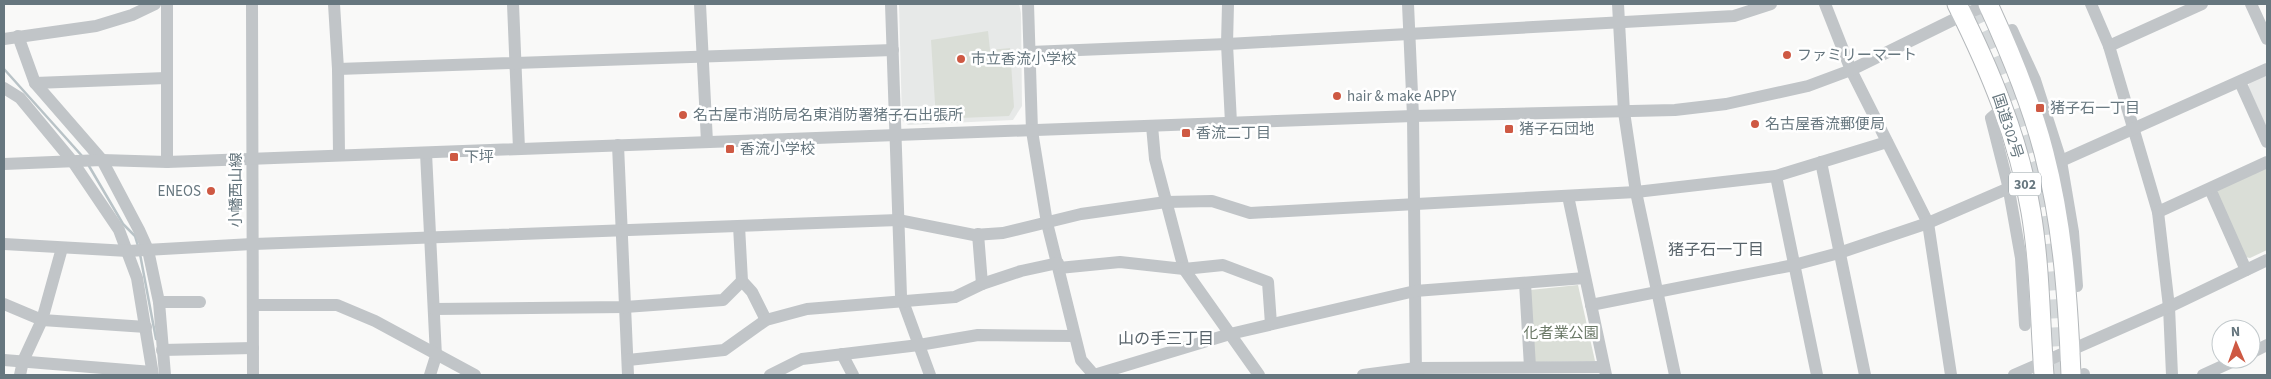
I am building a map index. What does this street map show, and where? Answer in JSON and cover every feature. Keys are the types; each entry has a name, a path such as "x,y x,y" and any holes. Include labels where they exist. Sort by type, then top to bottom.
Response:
{"highway":[{"name":"国道302号","path":"1989,4 2021,63 2044,152 2056,209 2068,244 2070,349 2080,375"},
{"name":"国道302号","path":"1960,9 1993,80 2018,155 2027,193 2038,273 2043,368"}],"street":[{"path":"4,39 96,26 155,4"},
{"path":"167,4 167,162"},
{"name":"小幡西山線","path":"252,4 253,375"},
{"path":"334,4 338,69 339,154"},
{"path":"513,4 519,149"},
{"path":"700,4 707,142"},
{"path":"892,4 901,296 930,375"},
{"path":"1028,4 1032,131 1048,223 1081,360 1094,375 1230,334 1415,291 1586,278"},
{"path":"1228,4 1227,44 1231,123"},
{"path":"1408,4 1413,116 1416,372"},
{"path":"1618,4 1624,112 1636,192 1675,375"},
{"path":"1030,52 1227,44 1734,16 1771,4"},
{"path":"1824,4 1852,70 1928,223 1950,375"},
{"path":"4,164 102,160 167,162 339,154 426,153 1413,116 1674,110 1726,104 1808,86 1852,70 1960,9 1989,4"},
{"path":"2091,4 2109,46 2158,212 2169,307 2172,375"},
{"path":"2109,46 2202,4"},
{"path":"2251,4 2267,39"},
{"path":"2012,30 2021,63 2061,161 2068,244 2078,286"},
{"path":"18,36 35,83 102,160 148,250 159,302 165,375"},
{"path":"338,69 893,50"},
{"path":"2061,161 2135,130 2267,69"},
{"path":"35,83 166,78"},
{"path":"2240,82 2267,142"},
{"path":"4,88 20,98 73,162 119,230 137,278 153,374 4,360"},
{"path":"2003,108 1991,118 2009,188 2022,264 2025,326"},
{"path":"1152,126 1155,159 1184,269 1259,375"},
{"path":"4,244 128,251 252,244 898,220 978,234 1003,233 1081,214 1166,202 1212,201 1250,212 1636,192 1776,176 1887,142"},
{"path":"618,146 628,375"},
{"path":"426,153 436,356 430,375"},
{"path":"1821,162 1866,375"},
{"path":"2158,212 2267,162"},
{"path":"1776,176 1817,375"},
{"path":"1591,305 1794,265 1839,253 1928,223 2009,188"},
{"path":"2210,189 2246,270"},
{"path":"1363,375 1530,367 1605,371 1568,196"},
{"path":"739,226 742,281 752,292 766,320"},
{"path":"978,234 982,284"},
{"path":"20,375 23,361 42,320 62,248"},
{"path":"2014,375 2043,368 2070,349 2169,307 2267,260"},
{"path":"628,360 724,350 766,320 807,309 955,297 982,284 1021,271 1058,266 1120,262 1184,269 1223,265 1268,282 1271,324"},
{"path":"2022,264 2038,273"},
{"path":"434,309 625,307 723,300 742,281"},
{"path":"1524,283 1530,367"},
{"path":"159,302 200,302"},
{"path":"4,304 42,320 146,327"},
{"path":"252,305 337,305 375,321 436,356 475,375"},
{"path":"770,375 802,359 919,345 978,335 1074,336"},
{"path":"162,350 253,348"},
{"path":"842,354 853,375"},
{"path":"2204,375 2217,369"}],"shaded area":[{"name":"市立香流小学校","path":"899,4 1019,4 1021,13 1022,106 1013,120 908,125 902,120"},
{"path":"2267,74 2267,128 2248,86 2250,82"}],"green space":[{"path":"988,31 990,50 1010,48 1014,107 1009,116 936,119 931,40"},
{"path":"2267,167 2267,250 2250,258 2245,257 2217,194 2218,190"},
{"name":"化者業公園","path":"1578,285 1595,361 1535,362 1530,290"}],"waterway":[{"path":"4,69 83,157"},
{"path":"89,166 123,224 135,236 138,246"},
{"path":"140,254 156,339"}],"tunnel":[{"path":"1977,4 2015,91 2040,173 2055,289 2060,375"}],"place":[{"name":"ファミリーマート","path":"1787,55"},
{"name":"市立香流小学校","path":"961,59"},
{"name":"hair & make APPY","path":"1337,96"},
{"name":"猪子石一丁目","path":"2040,108"},
{"name":"名古屋市消防局名東消防署猪子石出張所","path":"683,115"},
{"name":"名古屋香流郵便局","path":"1755,124"},
{"name":"猪子石団地","path":"1509,129"},
{"name":"香流二丁目","path":"1186,133"},
{"name":"香流小学校","path":"730,149"},
{"name":"下坪","path":"454,157"},
{"name":"ENEOS","path":"211,191"}],"district":[{"name":"猪子石一丁目","path":"1716,249"},
{"name":"山の手三丁目","path":"1166,338"}]}
